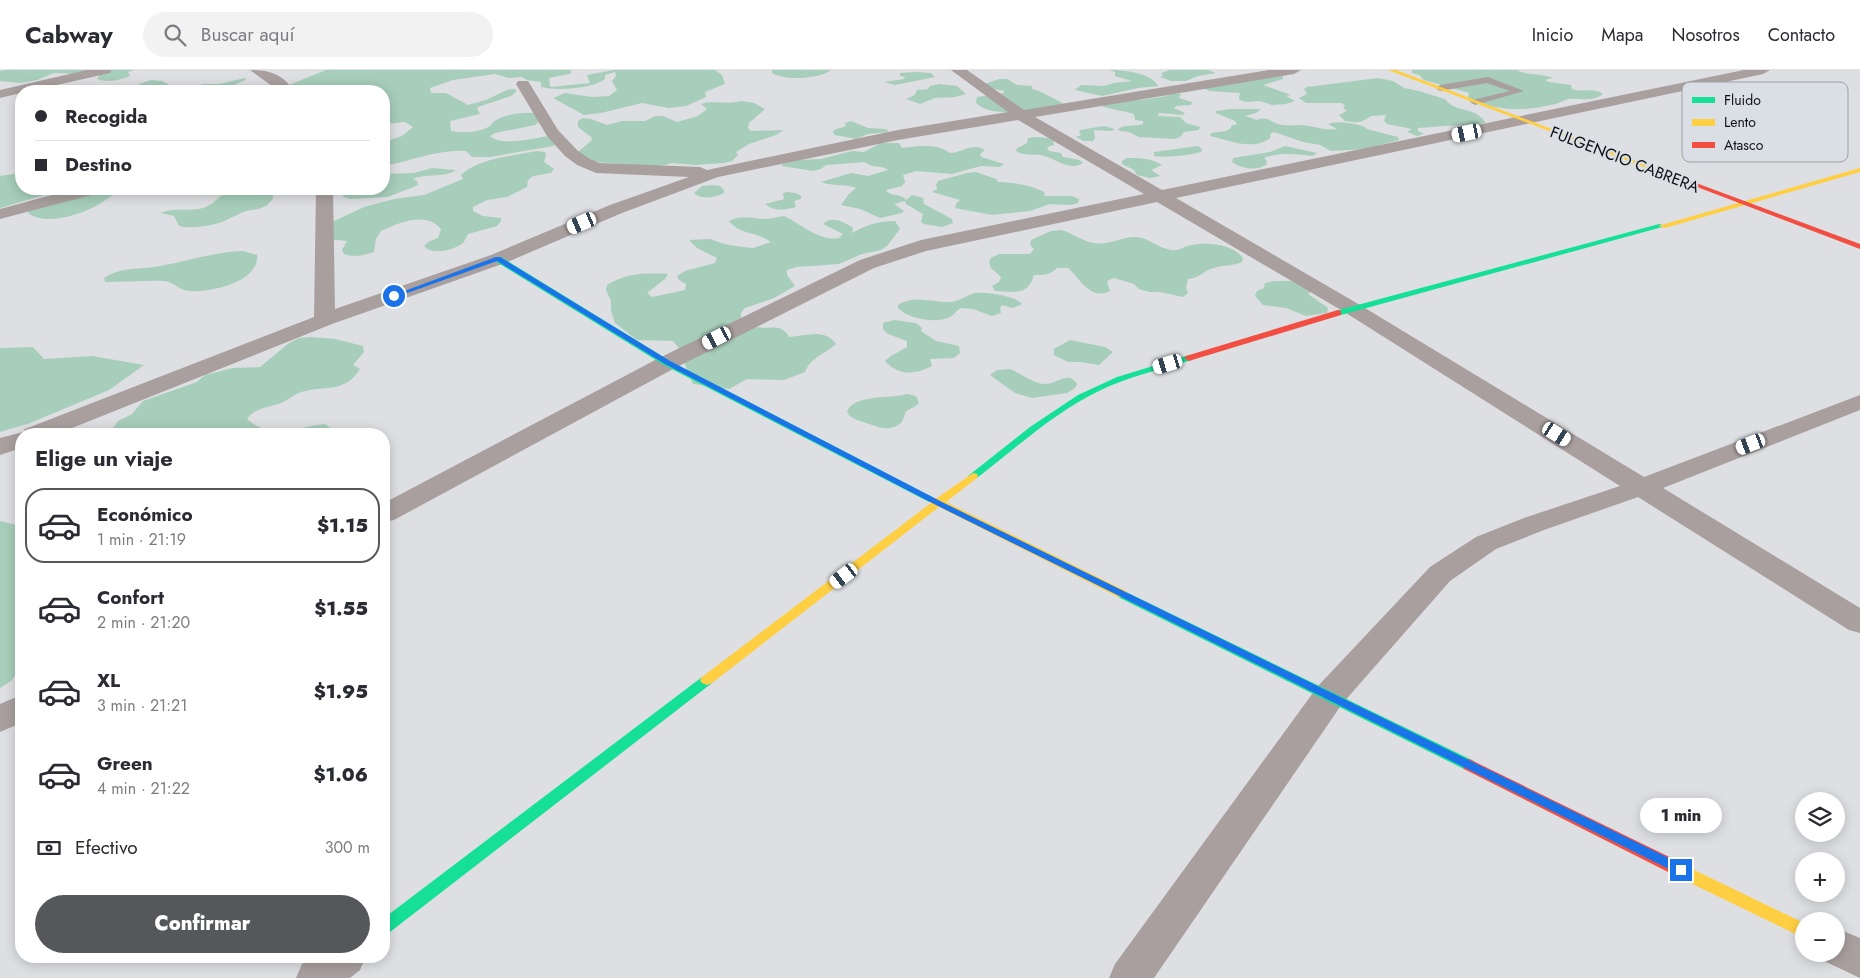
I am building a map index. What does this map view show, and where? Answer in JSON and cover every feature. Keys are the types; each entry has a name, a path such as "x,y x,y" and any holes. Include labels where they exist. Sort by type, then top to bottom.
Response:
{"street":[{"path":"34,85 104,70"},
{"path":"257,70 280,85"},
{"path":"958,70 1021,115 1163,196 1353,309 1860,622"},
{"path":"49,428 325,320 498,258 616,208 714,173 831,148 1294,70"},
{"name":"FULGENCIO CABRERA","path":"1391,70 1860,248"},
{"path":"1707,82 1763,70"},
{"path":"522,84 551,133 571,155 602,181 616,208"},
{"path":"390,511 668,363 867,264 921,246 1682,87"},
{"path":"2,92 15,89"},
{"path":"2,92 15,98"},
{"path":"390,922 939,504 1064,406 1098,388 1131,375 1353,309 1744,204 1860,170"},
{"path":"602,181 714,173"},
{"path":"0,214 71,195"},
{"path":"324,195 325,320"},
{"path":"498,258 668,363 939,504 1330,695 1795,927"},
{"path":"1130,978 1330,695 1440,574 1486,544 1534,524 1642,487 1860,402"},
{"path":"0,447 15,441"},
{"path":"0,719 15,711"},
{"path":"1845,952 1860,959"},
{"path":"317,978 337,963"}],"lane":[{"path":"1440,88 1488,80 1520,91 1475,102"}],"green space":[{"path":"101,70 77,74 54,73 37,80 20,83 0,81 0,71"},
{"path":"109,70 134,70 128,72 130,76 118,80 105,81 97,79 99,75"},
{"path":"326,70 571,70 569,74 549,78 550,87 590,83 587,75 614,70 715,70 722,75 725,84 705,92 706,97 686,106 669,108 642,103 584,115 553,98 565,93 592,97 609,96 617,90 612,81 616,76 615,72 605,75 605,79 591,85 565,89 541,87 541,82 527,80 522,77 509,78 495,74 453,80 430,88 431,93 446,93 468,105 486,100 507,90 514,89 517,91 511,96 478,107 480,114 450,121 451,131 478,131 504,117 532,113 537,114 539,122 535,125 495,133 490,136 502,141 510,141 549,136 559,142 553,146 490,157 472,157 466,151 456,151 390,165 390,140 402,136 413,127 405,122 390,123 390,85 289,85"},
{"path":"772,70 831,70 811,77 793,78 778,76 772,73"},
{"path":"1109,70 1128,71 1143,75 1154,81 1158,86 1138,88 1102,96 1075,90 1081,85 1104,86 1132,81 1115,76 1115,72"},
{"path":"1170,70 1208,70 1216,73 1198,76 1186,81 1171,81 1160,77 1163,75 1161,73"},
{"path":"1412,70 1517,70 1553,78 1545,80 1571,85 1572,89 1595,91 1603,94 1595,98 1569,99 1544,107 1500,108 1468,98 1469,93 1424,80 1419,75 1412,73"},
{"path":"900,73 931,73 935,77 895,85 884,82 904,79 905,77 900,76"},
{"path":"1275,75 1283,76 1283,79 1263,85 1291,95 1286,96 1295,101 1272,105 1260,101 1246,102 1240,100 1240,93 1209,91 1204,88"},
{"path":"245,78 246,80 234,85 200,85 219,84"},
{"path":"1378,78 1393,81 1404,88 1445,99 1454,107 1471,111 1481,117 1486,123 1418,128 1418,131 1424,134 1417,136 1407,132 1412,129 1387,124 1384,121 1386,115 1371,116 1359,122 1345,121 1339,115 1347,111 1343,108 1345,106 1342,103 1306,103 1299,98 1307,94 1304,89 1307,87"},
{"path":"999,79 1007,79 1017,85 1032,86 1032,89 1051,97 1062,103 1062,105 997,112 976,103 977,97 1004,93 1004,91 990,88 985,84"},
{"path":"151,80 162,81 168,85 141,85 139,84"},
{"path":"940,84 957,86 966,94 955,97 935,98 920,104 906,99 915,95 917,90 928,89 930,86"},
{"path":"1174,93 1181,94 1179,98 1192,102 1191,105 1176,106 1174,108 1185,113 1183,115 1159,113 1158,116 1180,117 1186,123 1200,127 1199,130 1184,132 1180,137 1174,139 1139,137 1129,132 1120,131 1118,129 1121,127 1143,124 1143,121 1135,120 1134,114 1106,108 1097,104 1126,97 1141,100"},
{"path":"741,101 754,103 765,109 749,123 748,128 751,131 784,130 776,135 749,144 736,152 738,155 732,161 696,165 672,163 657,167 596,162 582,158 577,153 592,140 591,137 578,127 578,121 583,118 607,125 622,121 645,121 655,116 663,116 677,122 698,116 707,109 701,104"},
{"path":"1261,109 1256,113 1245,116 1257,120 1267,119 1282,125 1337,129 1328,124 1355,124 1398,137 1399,140 1365,149 1331,151 1320,145 1303,142 1274,132 1270,134 1271,137 1257,144 1241,144 1210,136 1211,133 1226,131 1231,126 1237,124 1235,121 1216,113 1216,111"},
{"path":"851,121 868,128 886,129 889,132 868,134 856,139 833,133 834,130 846,126 845,123"},
{"path":"1104,126 1115,129 1111,131 1094,130 1095,138 1093,141 1084,141 1076,137 1081,135 1080,130"},
{"path":"1035,137 1053,140 1054,145 1047,147 1049,151 1061,153 1063,157 1080,160 1083,163 1072,166 1041,155 1017,152 1016,149 1027,143 1028,138"},
{"path":"881,143 899,143 902,148 933,146 950,153 976,147 985,150 980,154 981,157 1004,164 1000,167 981,166 952,174 916,171 903,175 905,182 902,186 886,190 890,194 901,196 906,200 912,195 923,198 924,204 952,219 953,223 942,227 921,222 923,214 906,204 905,201 894,204 904,211 902,213 880,218 860,209 841,205 856,188 821,182 851,173 868,176 888,170 885,168 865,162 826,165 821,169 813,171 782,166 782,164 798,160 821,159 852,151 864,152"},
{"path":"1198,146 1202,149 1201,152 1178,156 1154,156 1154,152"},
{"path":"1285,146 1317,153 1313,156 1288,154 1270,156 1264,158 1267,161 1266,165 1253,169 1232,162 1233,158 1270,152"},
{"path":"537,151 545,152 544,162 554,169 551,173 533,176 528,180 527,187 507,197 487,200 473,207 473,211 483,216 501,218 501,221 497,226 468,234 464,242 456,247 444,251 432,251 424,246 438,238 441,229 428,221 420,220 404,222 381,231 376,239 374,252 363,255 352,256 344,254 342,250 347,241 328,239 332,222 364,207 394,199 424,195 463,179 461,175 468,169 487,161"},
{"path":"1127,158 1145,159 1162,165 1151,170 1160,176 1150,178 1137,175 1134,170 1122,164 1122,161"},
{"path":"432,168 456,170 446,174 418,177 413,179 417,181 418,185 388,197 350,199 343,195 390,195 390,174 414,173"},
{"path":"976,172 996,179 998,182 1034,187 1044,192 1045,196 1072,196 1079,199 1078,203 1071,205 1050,204 1030,211 992,215 955,208 960,200 932,192 937,189 938,181"},
{"path":"15,174 15,195 44,195 0,208 0,176"},
{"path":"702,186 720,186 724,193 705,198 694,193"},
{"path":"783,193 796,193 801,196 801,199 794,201 796,207 776,209 765,204 784,199"},
{"path":"73,195 113,195 100,204 62,218 43,219 35,217 28,213 30,209"},
{"path":"223,195 273,195 270,202 264,207 243,212 222,222 201,227 179,226 174,216 160,213 171,210 192,210 211,204"},
{"path":"784,216 811,232 832,239 839,238 843,234 823,224 830,220 838,220 853,228 852,233 872,224 889,221 895,221 900,229 887,246 881,250 862,254 839,264 796,267 787,270 787,275 795,286 774,298 745,308 741,313 741,319 756,327 779,328 786,332 789,337 820,334 831,339 836,344 810,363 805,372 784,380 747,379 729,389 693,384 678,347 673,341 637,340 615,323 611,311 611,301 606,290 607,285 628,276 660,273 668,274 665,279 647,293 652,297 685,290 686,284 679,280 677,276 685,271 715,263 717,258 697,248 689,240 710,239 724,244 753,248 771,242 761,236 733,226 729,221 742,217 766,219"},
{"path":"1061,230 1089,242 1099,244 1124,238 1140,237 1171,250 1199,244 1220,245 1233,250 1243,258 1242,262 1214,268 1188,279 1186,288 1188,293 1183,297 1160,292 1149,292 1139,289 1134,284 1114,278 1107,281 1110,291 1097,293 1086,287 1068,268 1057,268 1044,275 1034,275 1024,290 995,291 992,286 999,282 1001,277 991,268 989,262 991,258 999,254 1030,254 1034,249 1030,245 1031,240 1051,231"},
{"path":"243,251 257,255 256,264 251,272 242,279 221,288 189,291 164,281 105,282 104,278 124,270 160,266 211,255"},
{"path":"1297,281 1313,290 1308,294 1328,308 1327,313 1306,316 1286,308 1263,305 1255,296 1257,291 1264,288 1265,283"},
{"path":"974,293 1006,296 1022,304 1013,308 1002,305 1000,308 1001,313 992,316 973,309 961,308 950,317 936,320 908,315 898,308 898,305 911,300 951,302"},
{"path":"894,320 916,323 922,328 921,331 936,341 959,346 960,353 954,358 930,359 932,366 920,371 901,372 885,361 907,347 907,341 888,334 883,329 883,323"},
{"path":"299,338 335,339 363,346 364,352 353,365 360,369 355,376 342,385 298,393 281,403 254,412 247,419 263,428 113,428 118,421 132,414 143,401 197,382 205,375 233,368 260,367 289,343"},
{"path":"1070,340 1105,347 1113,352 1099,365 1068,362 1054,355 1054,349"},
{"path":"33,347 44,359 92,356 144,365 109,390 30,423 0,432 0,348"},
{"path":"1010,369 1041,384 1070,378 1077,384 1075,388 1067,393 1032,398 1015,393 990,375 997,370"},
{"path":"907,394 916,396 919,403 906,411 902,422 892,428 878,427 856,419 850,416 847,411 857,402 865,399"},
{"path":"325,424 330,428 304,428 314,426"},
{"path":"0,521 15,525 15,676 11,681 0,688"}],"traffic: fast":[{"path":"1338,313 1662,226"},
{"path":"498,259 667,363 933,500"},
{"path":"973,476 1033,429 1081,397 1120,379 1189,358"},
{"path":"1122,594 1469,765"},
{"path":"390,922 707,680"}],"traffic: slow":[{"path":"1391,70 1678,178"},
{"path":"1662,226 1860,170"},
{"path":"707,680 973,476"},
{"path":"933,500 1122,594"},
{"path":"1686,873 1795,927"}],"traffic: jam":[{"path":"1678,178 1860,247"},
{"path":"1189,358 1338,313"},
{"path":"1469,765 1686,873"}],"route":[{"path":"394,296 498,258 668,363 939,504 1330,695 1681,870"}]}
